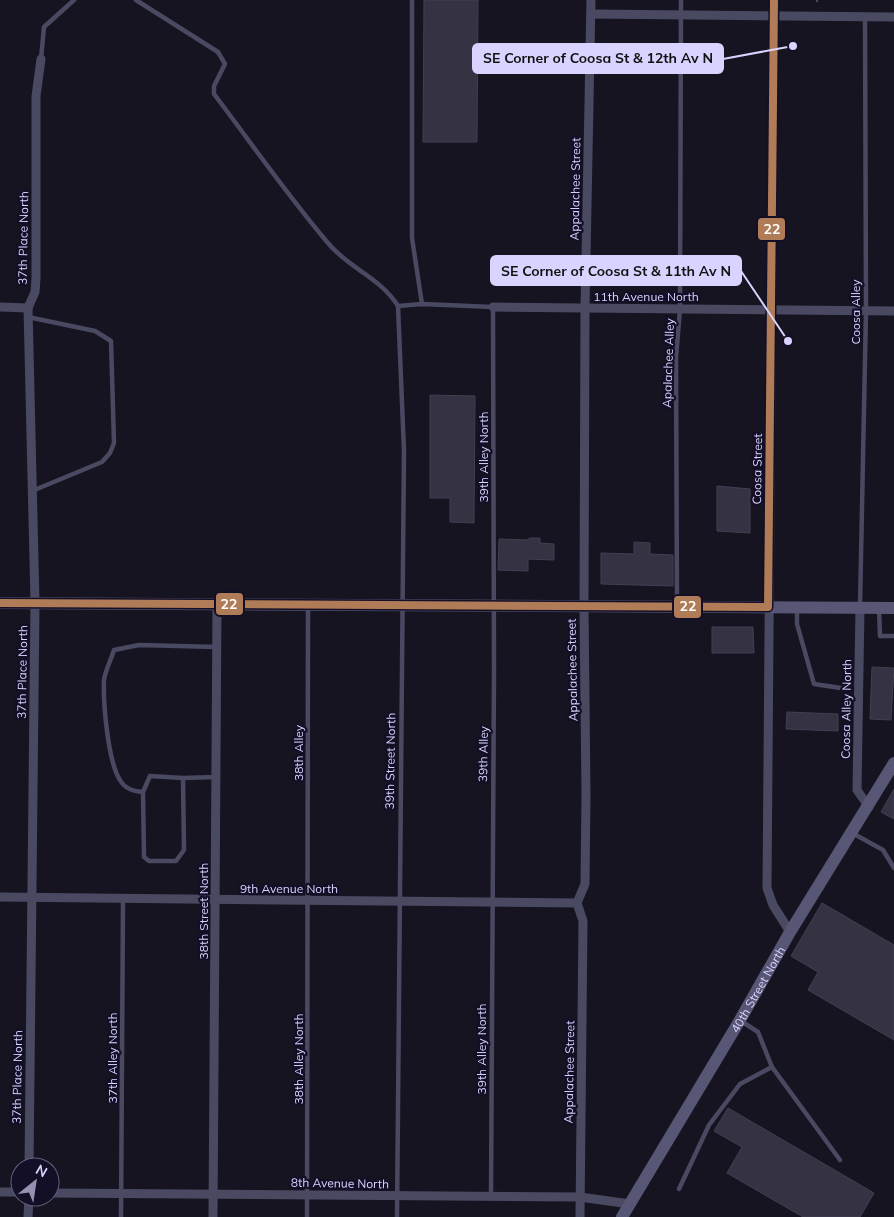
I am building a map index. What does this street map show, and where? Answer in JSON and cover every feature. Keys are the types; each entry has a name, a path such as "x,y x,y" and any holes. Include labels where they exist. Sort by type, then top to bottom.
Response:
{"street":[{"name":"Appalachee Street","path":"580,1217 583,921 577,903 585,884 585,308 591,0"},
{"name":"Coosa Street","path":"774,0 767,888 773,905 790,932"},
{"path":"591,14 894,17"},
{"name":"37th Place North","path":"29,1157 35,603 28,313 35,292 36,278 36,96 41,59"},
{"name":"11th Avenue North","path":"492,307 894,310"},
{"path":"0,308 28,313"},
{"path":"0,603 894,608"},
{"name":"38th Street North","path":"213,1217 217,604"},
{"name":"Coosa Alley North","path":"860,608 857,790 869,807"},
{"name":"40th Street North","path":"622,1217 740,1020 790,932 869,807 894,763"},
{"name":"9th Avenue North","path":"0,897 123,900 398,900 577,903"},
{"name":"8th Avenue North","path":"60,1193 580,1197 630,1204"}],"lane":[{"path":"41,59 44,27 74,0"},
{"path":"136,0 218,52 225,64 214,86 214,94 329,245 374,279 391,295 398,306"},
{"path":"412,0 412,238 422,304"},
{"name":"Apalachee Alley","path":"676,607 676,357 680,309 681,0"},
{"name":"Coosa Alley","path":"860,608 866,310 865,16"},
{"name":"11th Avenue North","path":"398,306 422,304 492,307"},
{"name":"39th Street North","path":"397,1217 398,900 404,451 398,306"},
{"name":"39th Alley North","path":"492,307 493,606"},
{"path":"28,313 95,331 111,341 114,443 110,453 102,462 32,491"},
{"name":"38th Alley","path":"308,605 308,900"},
{"name":"39th Alley","path":"492,902 493,606"},
{"path":"796,608 797,624 814,684 841,688"},
{"path":"879,608 880,636 894,636"},
{"path":"143,792 130,790 120,781 112,758 104,679 114,650 139,645 217,647"},
{"path":"183,778 184,850 176,862 149,861 144,857 143,792 150,776 216,777"},
{"path":"852,833 884,850 894,868"},
{"name":"37th Alley North","path":"121,1217 123,900"},
{"name":"38th Alley North","path":"307,1217 308,900"},
{"name":"39th Alley North","path":"490,1196 492,902"},
{"path":"740,1020 758,1032 772,1066 840,1160"},
{"path":"679,1189 709,1125 740,1084 772,1066"}],"building":[{"path":"424,0 478,0 477,142 423,142"},
{"path":"430,395 475,396 474,523 450,522 450,498 430,498"},
{"path":"717,486 750,489 750,533 717,531"},
{"path":"529,538 540,538 540,543 554,544 554,560 528,559 528,571 498,570 499,539 529,540"},
{"path":"634,542 650,543 650,554 673,555 673,586 601,584 601,553 634,554"},
{"path":"712,627 753,627 754,653 712,653"},
{"path":"872,667 894,668 891,720 870,719"},
{"path":"787,712 838,714 838,731 786,729"},
{"path":"894,789 894,819 881,812"},
{"path":"822,903 894,945 894,1040 808,990 818,972 791,956"},
{"path":"728,1108 874,1193 860,1217 803,1217 727,1173 742,1147 714,1131"}],"transit line":[{"name":"22","path":"0,603 768,607 774,0"}],"place":[{"name":"SE Corner of Coosa St & 12th Av N","path":"793,46"},
{"name":"SE Corner of Coosa St & 11th Av N","path":"788,341"}]}
